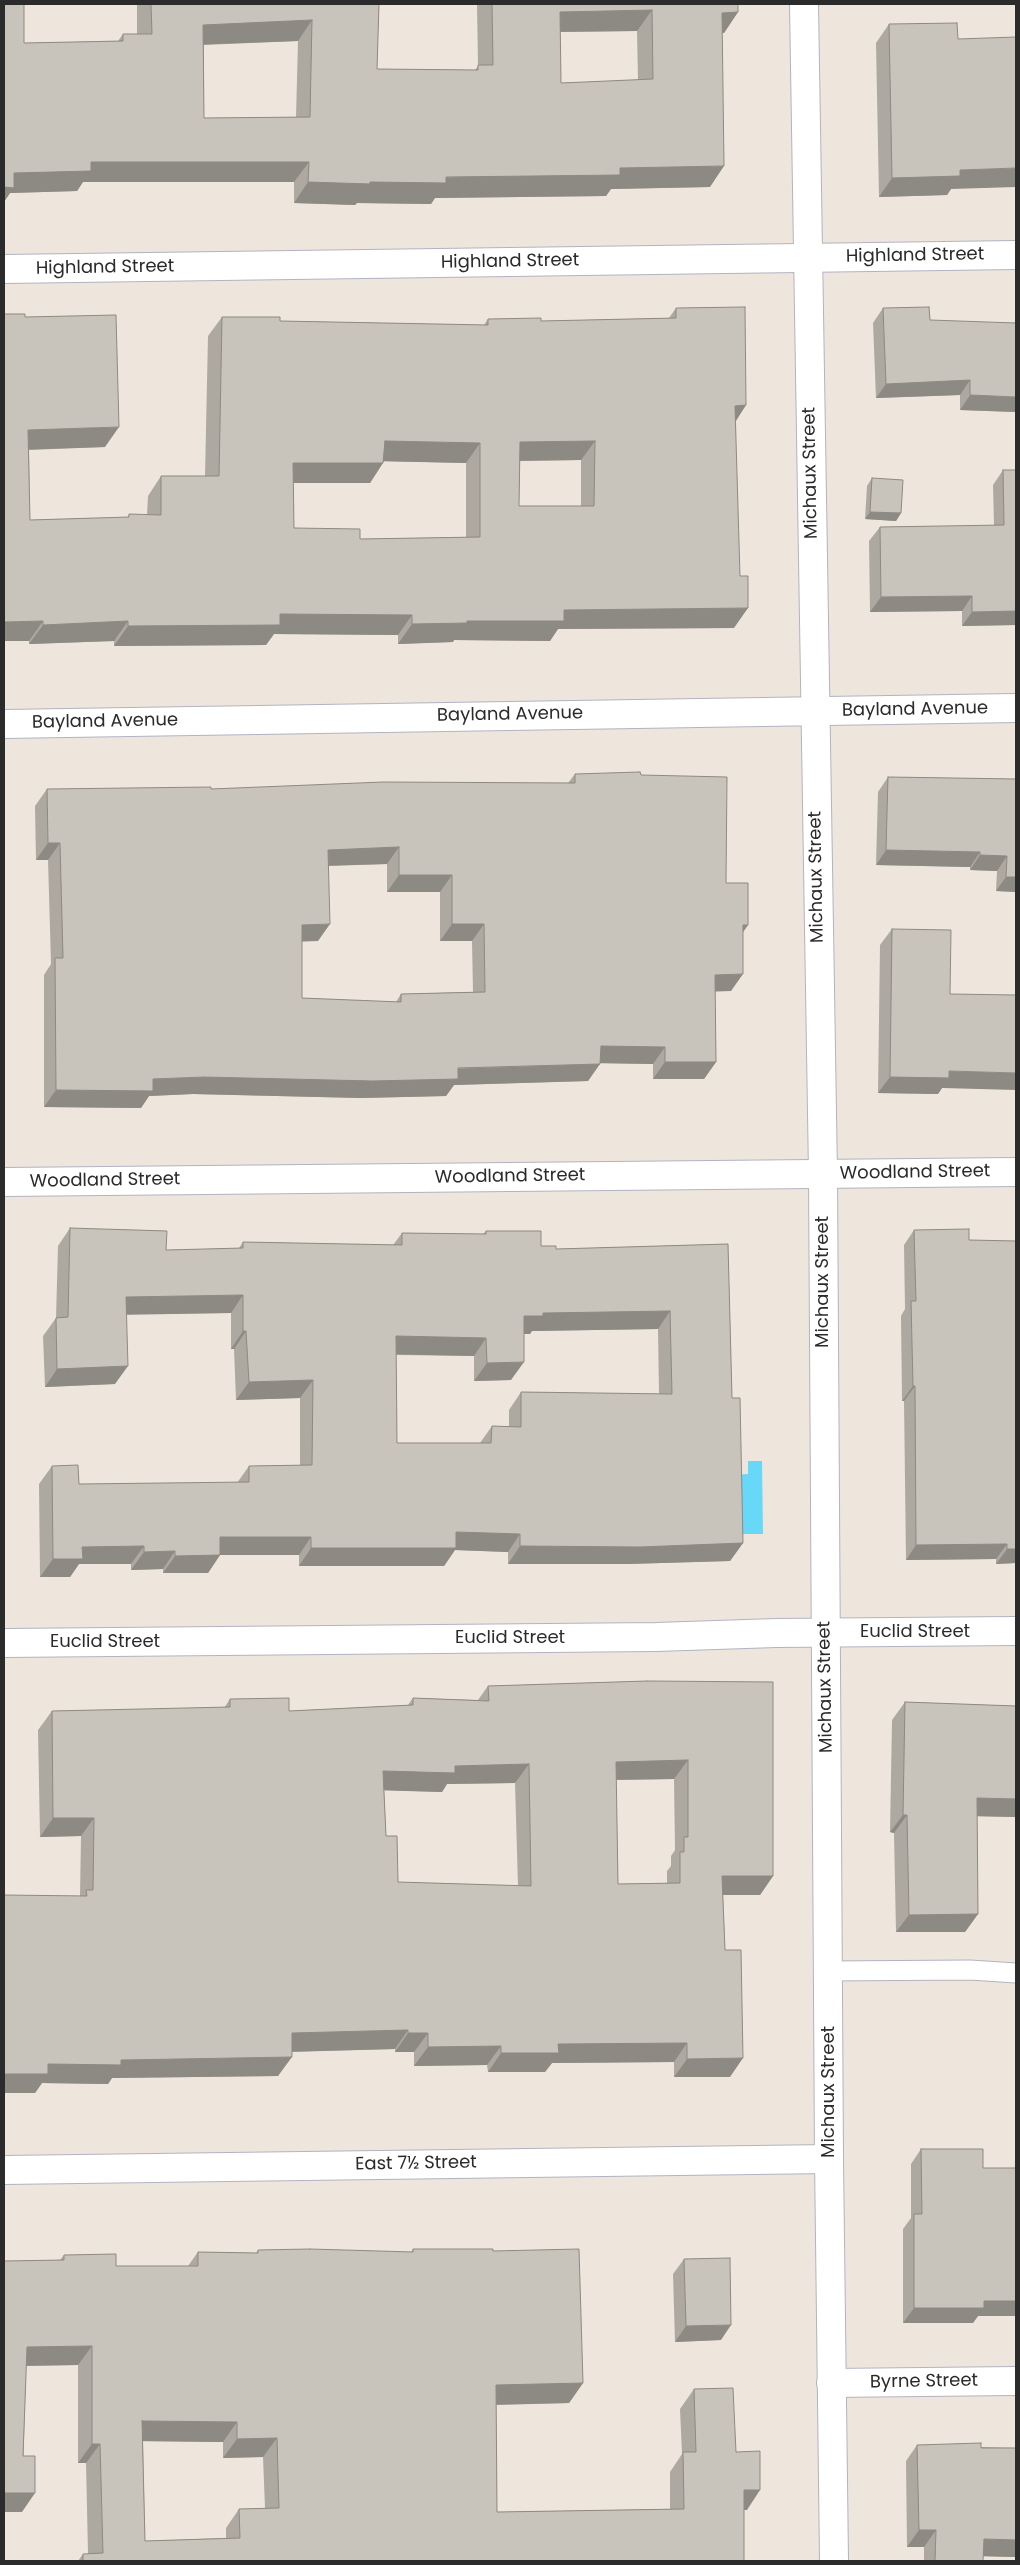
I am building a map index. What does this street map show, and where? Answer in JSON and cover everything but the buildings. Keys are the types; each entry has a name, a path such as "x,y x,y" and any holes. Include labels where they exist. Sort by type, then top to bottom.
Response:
{"street":[{"name":"Michaux Street","path":"804,4 822,1174 829,2158 834,2561"},
{"name":"Highland Street","path":"4,269 1016,255"},
{"name":"Bayland Avenue","path":"4,724 1016,708"},
{"name":"Woodland Street","path":"4,1182 1016,1172"},
{"name":"Euclid Street","path":"4,1643 1016,1632"},
{"name":"East 7½ Street","path":"4,2170 829,2158"},
{"name":"Byrne Street","path":"831,2383 1016,2381"}],"lane":[{"path":"829,1971 970,1970 1016,1973"}],"water":[{"path":"748,1461 762,1461 763,1534 735,1534 734,1475 748,1474"}]}
